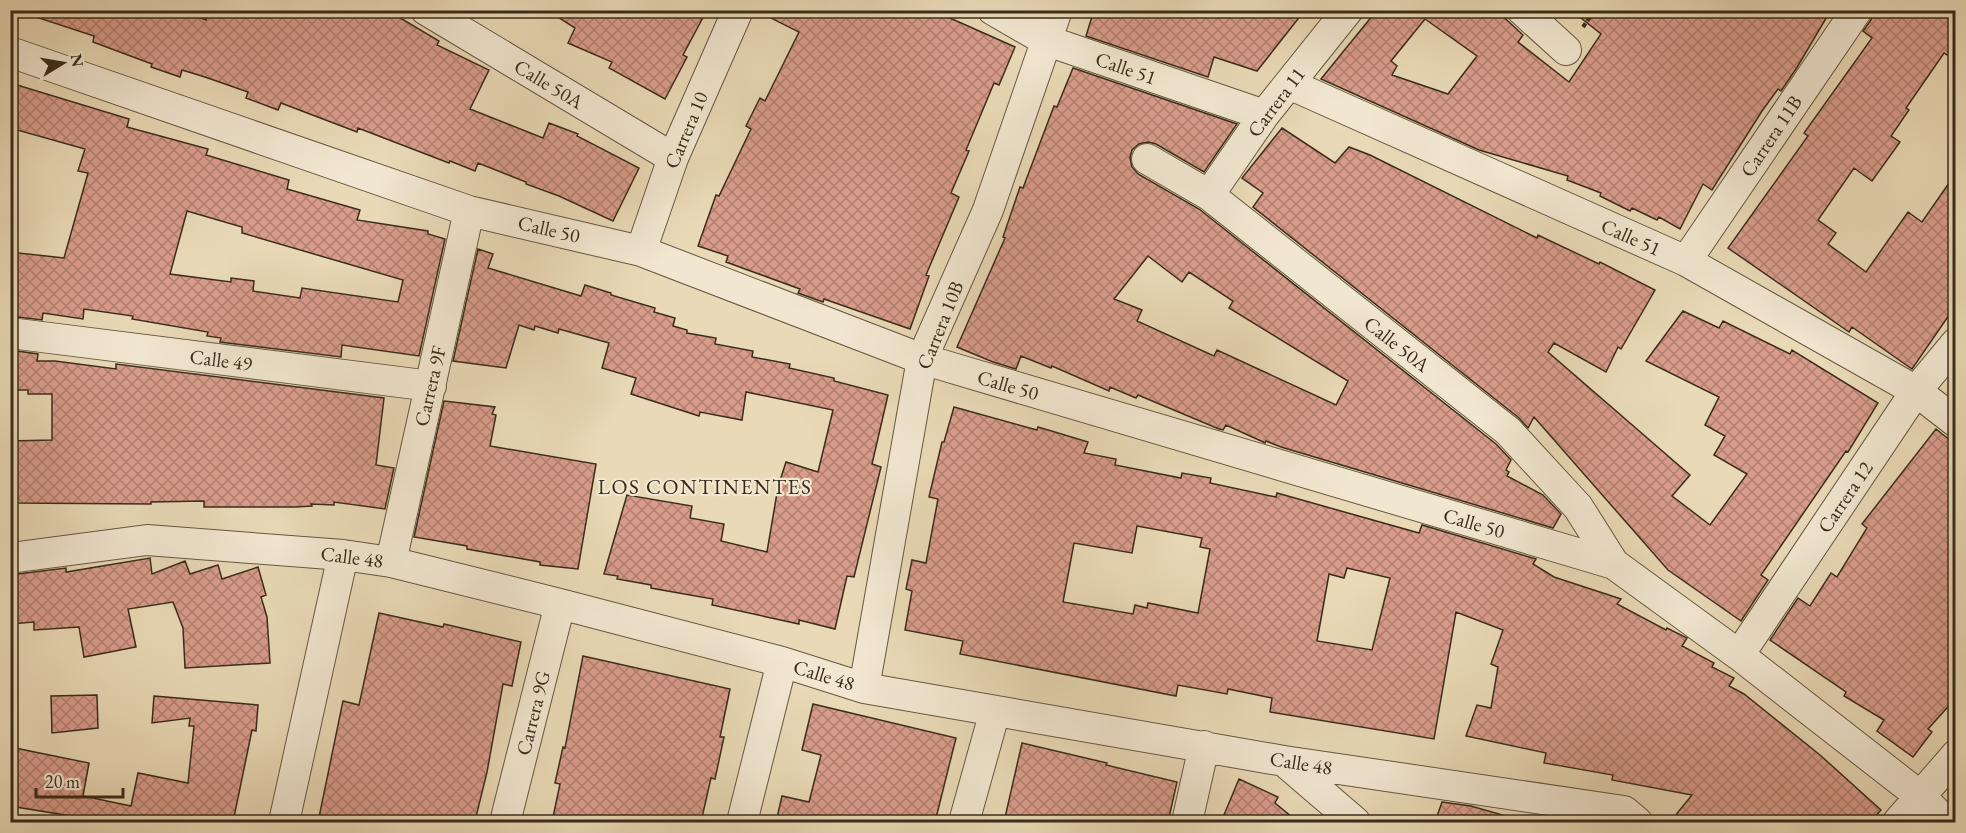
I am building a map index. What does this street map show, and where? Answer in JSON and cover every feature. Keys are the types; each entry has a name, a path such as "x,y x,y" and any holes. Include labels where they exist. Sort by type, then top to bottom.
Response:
{"street":[{"name":"Calle 50A","path":"426,10 673,158"},
{"name":"Carrera 10","path":"641,251 673,158 738,10"},
{"name":"Calle 51","path":"993,10 1045,40 1264,115"},
{"name":"Carrera 10B","path":"864,688 922,359 988,210 1057,10"},
{"name":"Carrera 11","path":"1209,195 1264,115 1348,10"},
{"path":"1522,10 1566,50"},
{"name":"Carrera 11B","path":"1686,261 1857,10"},
{"name":"Calle 50","path":"10,52 469,211 641,251 922,359 1614,564 1739,655 1920,796 1946,822"},
{"name":"Calle 51","path":"1289,84 1686,261 1916,391 1956,422"},
{"name":"Calle 50A","path":"1147,159 1209,195 1508,431 1578,507 1614,564"},
{"name":"Carrera 9F","path":"391,562 469,211"},
{"name":"Calle 49","path":"10,333 430,386"},
{"name":"Carrera 12","path":"1739,655 1916,391 1956,343"},
{"name":"Calle 48","path":"10,558 147,540 343,555 391,562 782,662 864,688 1284,761 1624,811 1637,822"},
{"path":"284,822 343,555"},
{"name":"Carrera 9G","path":"505,822 560,604"},
{"path":"742,822 782,662"},
{"path":"964,822 995,711"},
{"path":"1187,822 1204,746"},
{"path":"1898,822 1956,755"},
{"path":"1284,761 1355,822"}],"building":[{"path":"31,10 180,10 206,20 209,10 387,10 439,41 437,45 489,70 470,109 543,138 549,123 578,134 577,136 639,168 613,221 478,163 475,171 358,128 357,132 281,103 278,110 246,98 248,92 205,77 182,70 180,77 151,67 152,64 93,42 94,36 30,15"},
{"path":"547,10 707,10 683,55 687,57 665,99 609,68 612,62 568,43 575,28"},
{"path":"755,10 932,10 1015,47 999,85 994,83 966,150 969,151 951,193 959,197 926,275 929,276 910,329 824,299 823,302 798,293 800,289 726,262 728,256 698,246 716,195 719,196 751,129 746,126 760,98 765,101 799,32"},
{"path":"1094,10 1305,10 1257,71 1214,57 1208,77 1086,36"},
{"path":"1377,10 1496,10 1523,35 1518,42 1569,82 1601,34 1571,10 1831,10 1796,69 1781,91 1778,89 1762,111 1712,190 1703,184 1680,229 1659,217 1657,220 1632,208 1630,211 1600,196 1601,193 1567,180 1568,176 1479,150 1321,79","holes":["1425,19 1477,56 1448,94 1392,75 1397,66 1391,61"]},
{"path":"1874,10 1956,10 1956,61 1944,53 1906,108 1909,110 1891,136 1900,142 1872,181 1854,168 1818,220 1836,233 1828,244 1866,272 1908,212 1922,222 1956,173 1956,305 1912,369 1852,327 1849,332 1728,248 1808,136 1804,133 1872,38 1863,31 1871,20"},
{"path":"1073,68 1237,124 1204,172 1156,144 1148,142 1139,144 1132,150 1130,158 1132,167 1138,174 1199,209 1496,444 1511,460 1506,470 1509,472 1507,476 1543,495 1561,514 1553,528 1266,441 1265,443 1226,425 1223,430 1219,429 1138,395 1136,398 1110,387 1109,391 1052,366 1051,368 1021,356 1016,369 957,347 1005,238 1003,237 1020,187 1023,188 1054,106 1057,107","holes":["1148,256 1182,282 1189,272 1233,301 1229,308 1348,381 1336,405 1217,350 1214,356 1137,321 1142,310 1114,299"]},
{"path":"17,85 129,119 127,127 208,149 206,155 289,180 287,189 360,210 357,220 428,231 428,234 445,239 419,356 342,345 341,357 220,342 221,338 207,336 208,332 132,319 133,316 84,309 83,319 43,313 42,320 10,316 10,252 64,258 88,173 78,171 85,149 10,128 10,86 16,89","holes":["187,211 242,227 242,233 403,280 398,302 302,288 300,298 253,291 254,281 231,278 231,282 170,274"]},
{"path":"1282,128 1335,163 1349,147 1370,155 1537,238 1538,235 1599,264 1600,262 1655,290 1621,349 1618,347 1606,372 1554,343 1548,352 1690,475 1672,496 1710,525 1747,474 1714,455 1725,436 1705,425 1719,397 1646,361 1683,311 1719,328 1723,321 1790,354 1792,350 1878,403 1848,452 1846,451 1761,575 1768,580 1741,621 1668,570 1534,417 1528,428 1519,418 1253,207 1263,193 1242,178"},
{"path":"478,249 493,254 488,268 581,296 585,285 611,293 611,295 655,308 654,312 675,318 673,326 687,330 687,333 716,338 715,344 753,351 752,357 790,364 789,368 834,378 834,381 888,395 872,464 881,467 854,577 847,576 835,629 799,620 799,624 712,605 713,599 651,588 651,585 617,579 618,576 604,574 627,495 692,506 690,518 724,524 721,541 767,552 778,487 786,462 818,472 833,410 746,392 742,420 700,412 699,416 631,394 636,378 602,368 609,343 559,329 558,333 535,326 534,330 519,325 506,368 453,361"},
{"path":"10,350 38,354 37,361 55,361 116,369 116,364 384,398 376,465 394,468 385,509 334,502 334,505 311,504 312,506 295,507 204,507 204,501 151,502 151,504 10,503 10,441 52,440 52,394 28,394 28,390 10,390"},
{"path":"444,401 495,407 492,414 496,415 490,446 596,464 578,569 540,565 540,562 414,537"},
{"path":"954,407 1037,430 1038,427 1088,442 1084,453 1116,459 1115,465 1181,478 1182,473 1211,478 1210,483 1276,497 1277,493 1419,533 1422,525 1536,559 1533,564 1554,577 1621,599 1617,604 1666,630 1667,628 1687,638 1682,646 1714,663 1712,667 1734,678 1729,686 1744,694 1820,755 1881,810 1870,822 1670,822 1692,795 1612,780 1613,775 1544,763 1546,753 1466,736 1477,705 1491,708 1498,667 1491,664 1503,630 1456,612 1434,739 1270,712 1272,698 1228,689 1227,694 1178,685 1176,696 960,654 963,641 905,630 912,591 906,589 912,560 926,563 938,499 929,497 942,442 944,442","holes":["1137,526 1202,538 1200,547 1210,549 1198,613 1148,603 1147,608 1135,605 1133,614 1063,602 1074,543 1132,553","1347,568 1390,578 1372,650 1317,641 1329,574 1344,578"]},
{"path":"1936,429 1956,445 1956,698 1928,729 1932,732 1913,757 1877,731 1884,720 1844,696 1846,692 1770,640 1798,598 1810,606 1831,573 1837,577 1867,528 1862,524"},
{"path":"150,558 152,574 185,561 190,574 218,565 222,579 258,567 266,595 261,597 267,617 270,663 185,668 183,628 173,602 128,609 136,647 84,657 79,627 34,630 34,622 10,624 10,575 66,568 66,572"},
{"path":"379,613 443,627 444,624 521,642 512,686 503,684 487,772 476,817 470,816 469,822 318,822 343,701 359,705"},
{"path":"583,656 730,689 720,737 724,737 715,779 711,778 701,822 642,822 619,818 618,822 552,822 560,784 555,783 563,747 565,748"},
{"path":"97,695 98,728 52,733 51,696"},
{"path":"154,696 258,705 256,731 252,730 233,822 89,822 89,819 10,806 10,747 89,763 83,796 131,806 138,773 188,783 194,726 189,726 190,718 152,723"},
{"path":"813,704 956,738 935,822 776,822 782,796 809,802 821,755 802,750"},
{"path":"1022,743 1177,782 1168,822 1004,822"},
{"path":"1239,779 1278,797 1275,803 1298,822 1221,822"},
{"path":"1442,802 1471,806 1506,816 1505,822 1435,822"}],"district":[{"name":"LOS CONTINENTES","path":"705,486"}]}
